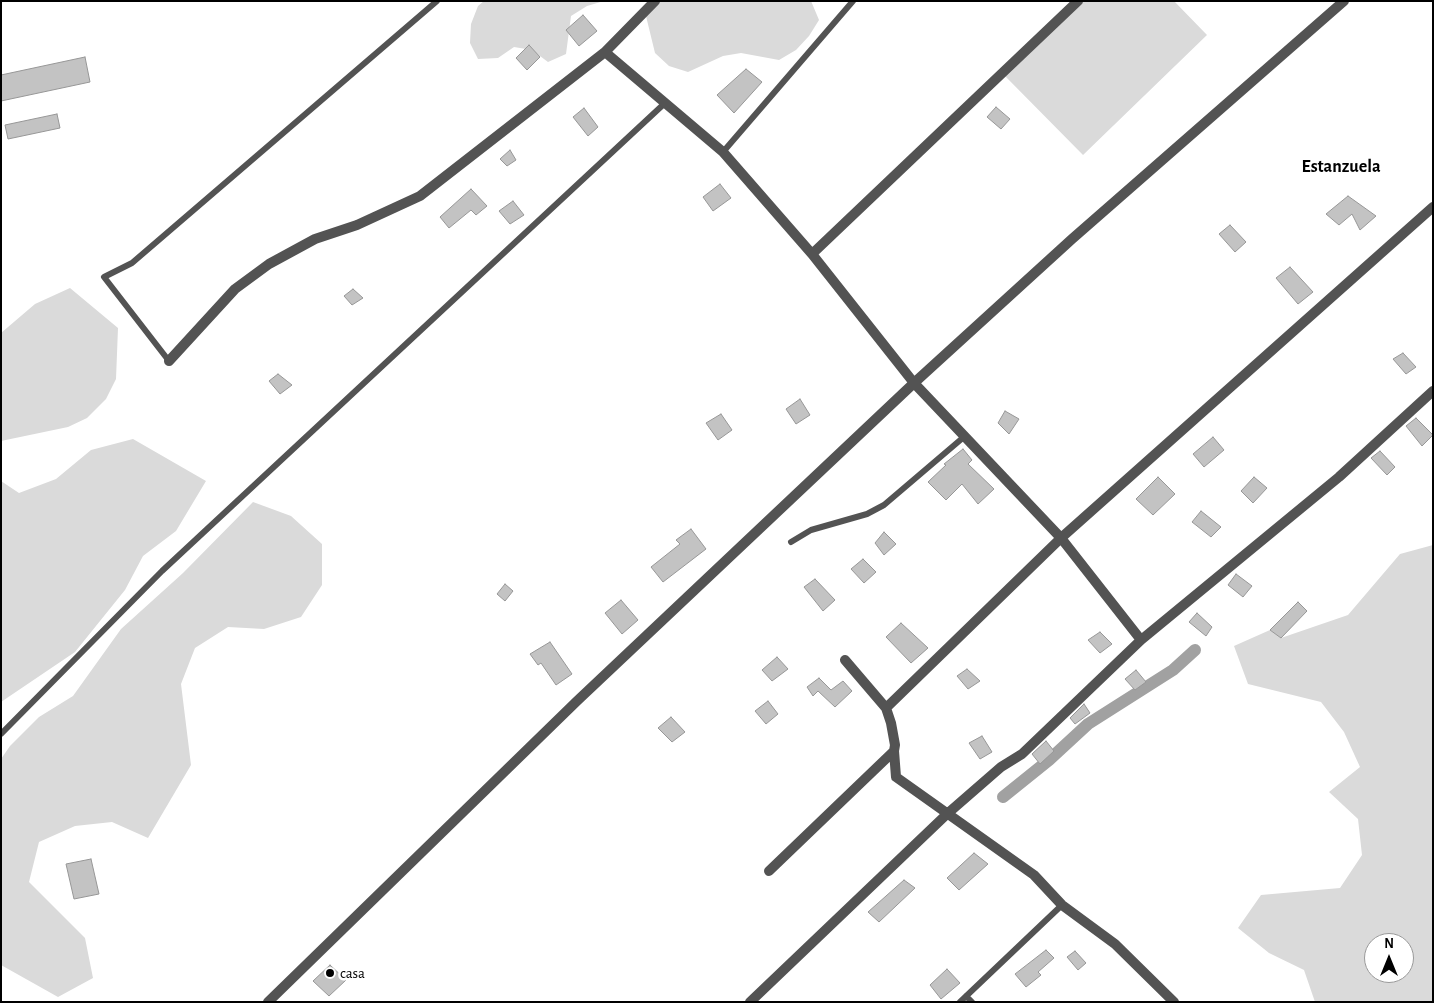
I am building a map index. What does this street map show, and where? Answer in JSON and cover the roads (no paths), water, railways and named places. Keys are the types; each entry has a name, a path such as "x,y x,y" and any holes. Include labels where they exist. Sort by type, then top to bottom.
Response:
{"street":[{"path":"169,361 235,289 269,264 315,239 357,225 420,196 605,52 655,1"},
{"path":"812,254 1078,1"},
{"path":"268,1002 577,701 914,383 1072,239 1344,1"},
{"path":"605,52 723,152 812,254 914,383 1062,538 1141,640"},
{"path":"886,708 1062,538 1433,207"},
{"path":"750,1002 947,814 1000,767 1022,754 1141,640 1339,477 1433,391"},
{"path":"845,660 886,708 895,745 896,777 1034,875 1062,906 1115,944 1174,1002"},
{"path":"769,871 894,751"}],"lane":[{"path":"169,361 104,277 132,263 437,1"},
{"path":"723,152 853,1"},
{"path":"1,734 162,571 665,103"},
{"path":"791,542 811,530 867,514 884,504 965,436"},
{"path":"960,1002 1062,906"},
{"path":"966,996 972,1002"}],"waterway":[{"path":"1003,797 1049,760 1088,724 1173,670 1195,650"}],"place":[{"name":"casa","path":"330,973"}],"district":[{"name":"Estanzuela","path":"1341,167"}]}
